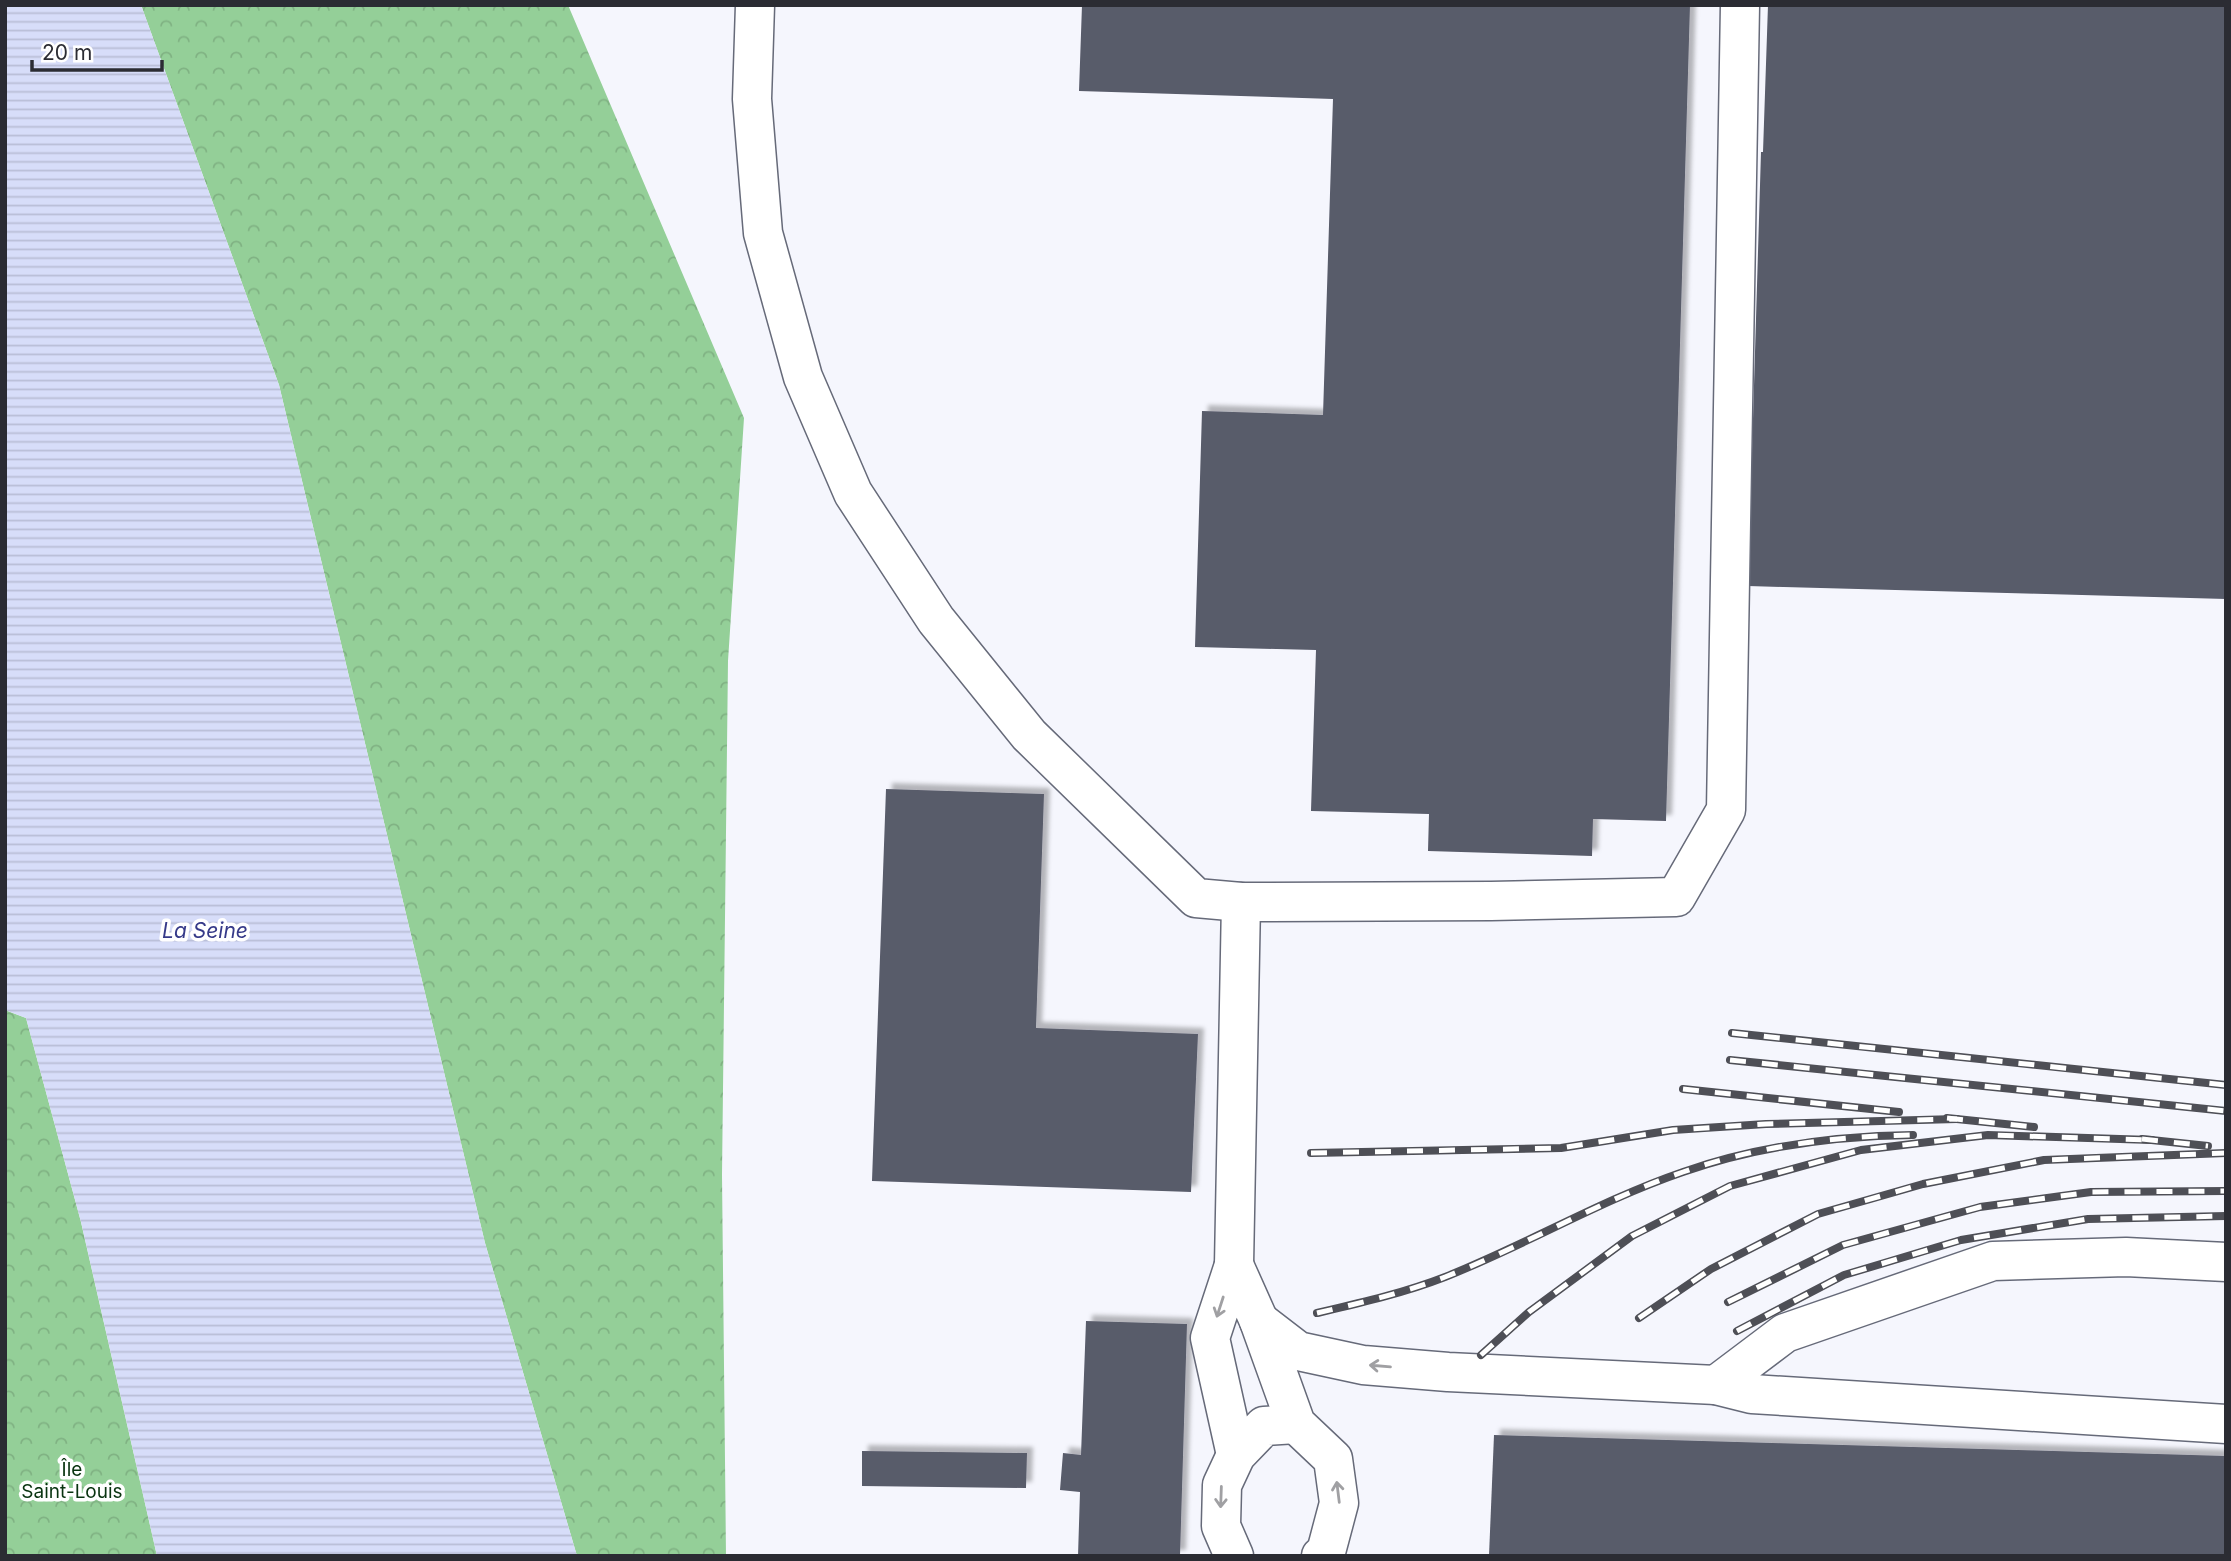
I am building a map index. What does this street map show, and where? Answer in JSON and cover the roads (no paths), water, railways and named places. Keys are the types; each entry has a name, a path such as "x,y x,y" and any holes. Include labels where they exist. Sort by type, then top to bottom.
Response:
{"lane":[{"path":"755,5 752,100 763,233 803,377 853,493 936,620 1028,736 1196,898 1241,902 1676,897 1726,810 1740,5"},
{"path":"1236,1455 1210,1338 1234,1265 1241,902"},
{"path":"1716,1385 1785,1333 1993,1261 2126,1256 2226,1262"},
{"path":"1234,1265 1259,1321 1296,1424 1333,1459 1339,1503 1326,1552 1321,1556"},
{"path":"1259,1321 1298,1351 1363,1365 1448,1372 1716,1385 1752,1394 2226,1424"},
{"path":"1234,1556 1221,1526 1222,1485 1236,1455 1264,1426 1296,1424"}],"water":[{"name":"La Seine","path":"5,5 141,5 279,385 485,1243 577,1556 157,1556 81,1222 26,1018 5,1010"}],"railway":[{"path":"1732,1033 2226,1085"},
{"path":"1730,1060 2226,1111"},
{"path":"1683,1089 1899,1112"},
{"path":"1947,1118 2034,1127"},
{"path":"1311,1153 1561,1148 1673,1130 1766,1124 1957,1119"},
{"path":"1317,1313 1398,1293 1445,1277 1653,1183 1711,1163 1768,1149 1825,1140 1913,1135"},
{"path":"1481,1355 1529,1312 1632,1236 1730,1186 1861,1150 1988,1135 2152,1140"},
{"path":"2142,1139 2208,1146"},
{"path":"1639,1318 1711,1269 1818,1214 1923,1184 2044,1160 2226,1153"},
{"path":"1728,1302 1843,1245 1980,1207 2091,1192 2226,1191"},
{"path":"1737,1331 1844,1275 1961,1240 2088,1219 2226,1216"}],"park label":[{"name":"Île Saint-Louis","path":"72,1480"}]}
